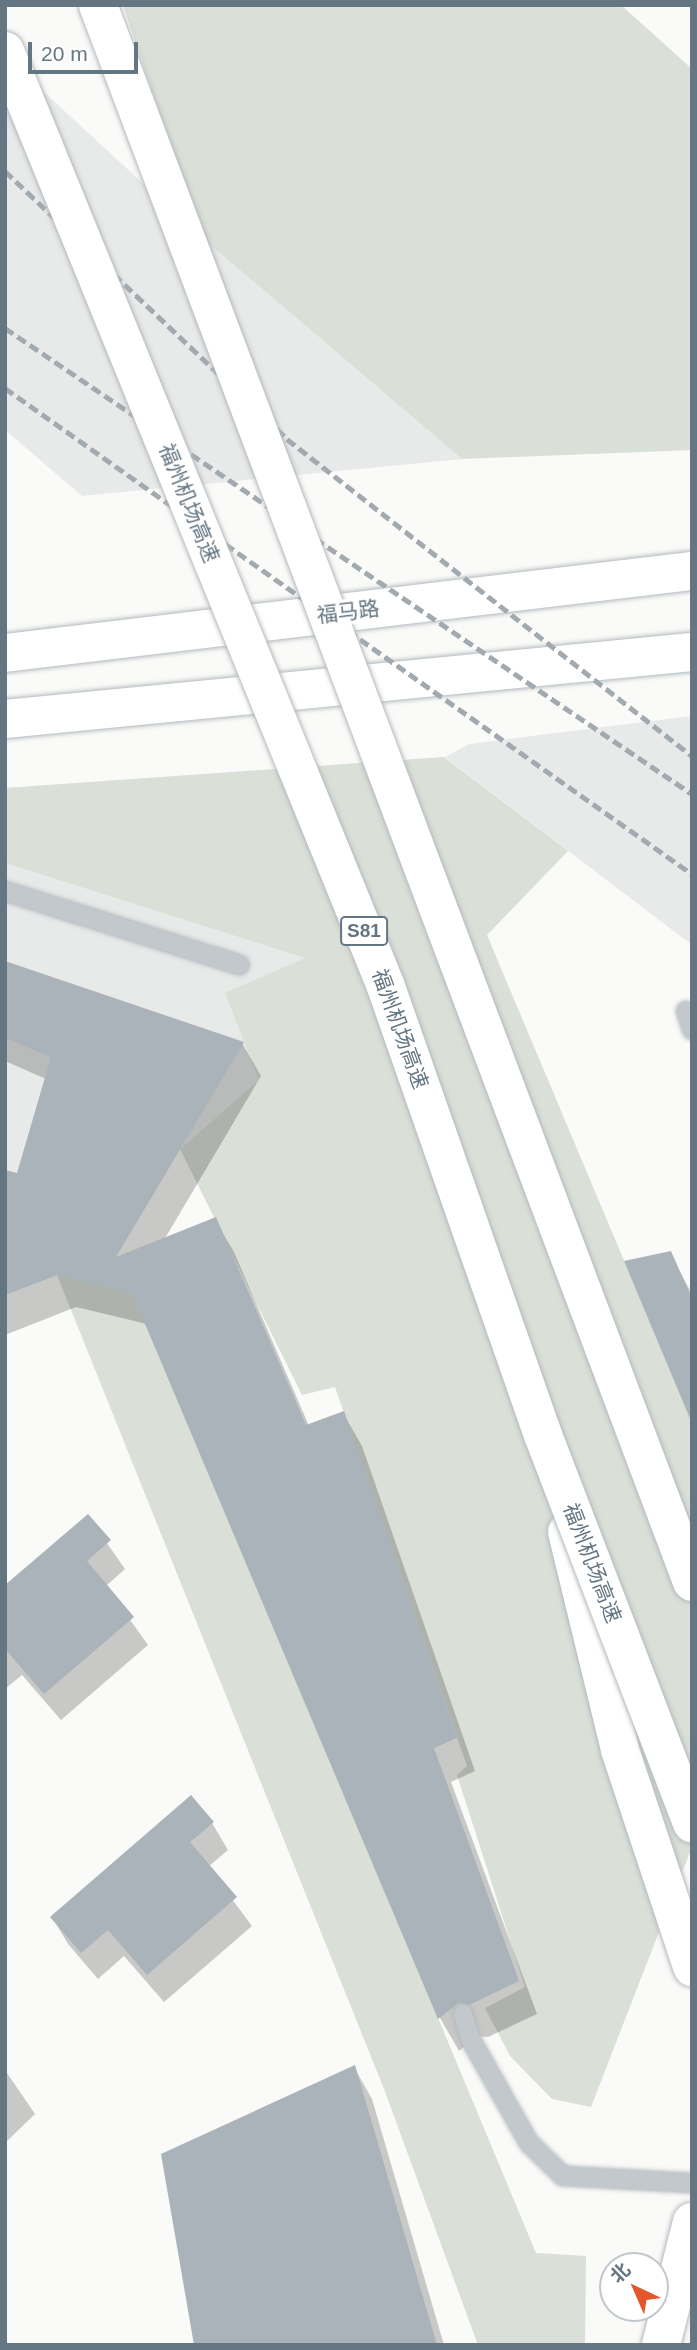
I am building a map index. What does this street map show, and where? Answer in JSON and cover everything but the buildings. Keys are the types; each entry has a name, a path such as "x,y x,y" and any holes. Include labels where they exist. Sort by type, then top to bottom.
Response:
{"main road":[{"path":"98,5 692,1582"},
{"name":"福州机场高速","path":"5,51 385,985 543,1435 692,1823"},
{"name":"福马路","path":"5,653 692,571"},
{"path":"5,719 692,652"},
{"path":"543,1435 620,1750 692,1967"},
{"path":"662,2345 692,2221"}],"lane":[{"path":"5,891 240,965"},
{"path":"686,1011 692,1030"},
{"path":"463,2014 471,2040 529,2143 563,2176 692,2183"}],"shaded area":[{"path":"123,5 621,5 692,69 692,450 462,459 201,237"},
{"path":"5,56 201,237 462,459 82,496 5,430"},
{"path":"692,716 692,945 445,757 469,744"},
{"path":"444,757 568,851 487,935 692,1422 692,1847 591,2107 552,2099 510,2056 485,2008 525,1987 457,1775 467,1766 335,1387 302,1395 180,1149 259,1080 225,993 305,958 5,863 5,788"},
{"path":"5,863 306,958 259,1080 180,1149 57,1275 5,1295"},
{"path":"116,1257 201,1449 536,2253 586,2256 585,2345 478,2345 384,2089 57,1275"}],"railway":[{"path":"5,171 287,439 692,756"},
{"path":"5,328 692,794"},
{"path":"5,388 692,874"}]}
